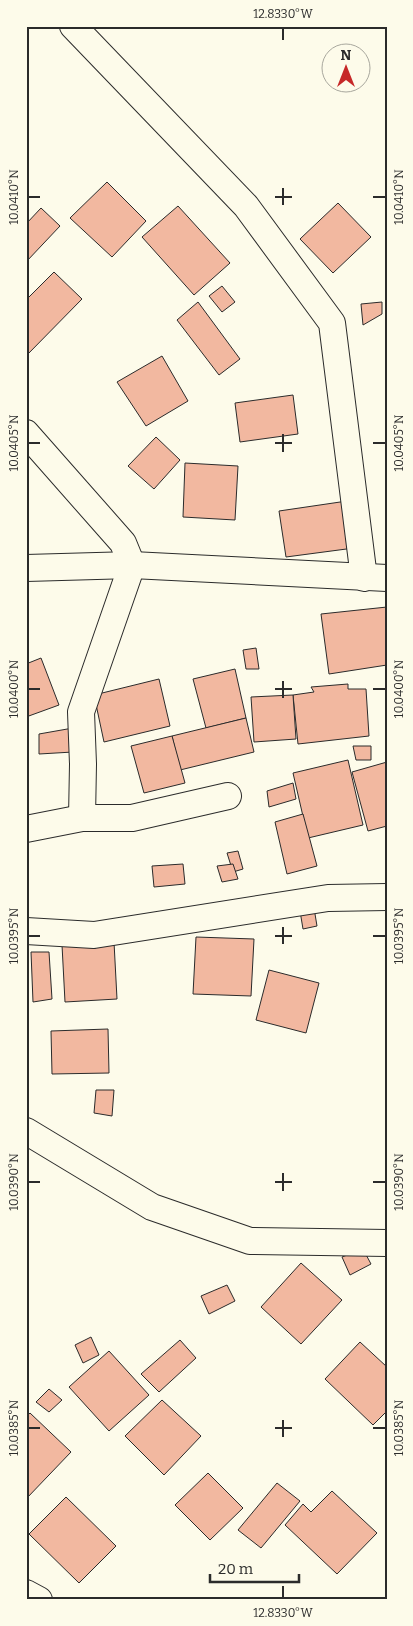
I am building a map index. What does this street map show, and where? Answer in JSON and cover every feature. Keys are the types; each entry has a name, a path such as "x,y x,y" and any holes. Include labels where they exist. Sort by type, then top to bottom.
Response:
{"street":[{"path":"26,568 132,565 376,578 332,323 246,206 73,26"},
{"path":"26,433 123,542 132,565 81,712 83,764 82,818"},
{"path":"26,829 82,818 132,818 228,796"},
{"path":"26,932 94,935 328,898 387,898"},
{"path":"26,1131 152,1207 250,1241 387,1242"},
{"path":"26,1593 39,1600"}],"building":[{"path":"107,182 146,221 112,257 70,218"},
{"path":"338,203 371,237 333,273 300,239"},
{"path":"178,206 230,263 194,295 142,237"},
{"path":"41,208 60,226 26,262 26,224"},
{"path":"54,272 82,299 26,356 26,300"},
{"path":"222,286 235,302 222,312 209,296"},
{"path":"198,302 240,359 219,375 177,320"},
{"path":"382,302 382,314 363,325 361,304"},
{"path":"162,356 188,401 146,426 117,382"},
{"path":"293,395 298,434 240,442 235,403"},
{"path":"156,437 180,460 154,489 128,466"},
{"path":"185,463 238,466 235,520 183,517"},
{"path":"347,501 354,548 286,557 279,511"},
{"path":"387,607 387,665 329,674 321,614"},
{"path":"256,648 259,669 246,669 243,650"},
{"path":"41,658 59,705 26,717 26,664"},
{"path":"235,669 246,718 206,728 193,679"},
{"path":"159,679 170,726 104,742 94,695"},
{"path":"348,684 348,689 366,689 369,736 298,744 293,695 314,692 311,687"},
{"path":"293,695 296,739 254,742 251,697"},
{"path":"246,718 254,752 180,770 172,736"},
{"path":"73,728 73,752 39,754 39,734"},
{"path":"172,736 185,783 144,793 131,746"},
{"path":"353,746 371,746 371,760 356,760"},
{"path":"348,760 363,825 308,838 293,773"},
{"path":"387,762 387,826 368,831 352,772"},
{"path":"293,783 296,799 269,807 267,791"},
{"path":"303,814 317,866 287,874 275,822"},
{"path":"238,851 243,869 233,872 227,853"},
{"path":"183,864 185,884 154,887 152,866"},
{"path":"233,864 238,879 222,882 217,866"},
{"path":"314,908 317,926 303,929 300,911"},
{"path":"196,937 254,939 251,996 193,994"},
{"path":"114,942 117,999 65,1002 62,945"},
{"path":"31,952 49,952 52,999 33,1002"},
{"path":"269,970 319,983 306,1033 256,1020"},
{"path":"108,1029 109,1073 52,1074 51,1031"},
{"path":"96,1090 114,1090 112,1116 94,1113"},
{"path":"363,1249 371,1264 350,1275 342,1257"},
{"path":"301,1263 342,1300 301,1344 261,1307"},
{"path":"227,1285 235,1301 209,1314 201,1296"},
{"path":"91,1337 99,1355 83,1363 75,1345"},
{"path":"180,1340 196,1358 159,1392 141,1374"},
{"path":"360,1342 387,1367 387,1411 373,1425 325,1379"},
{"path":"109,1351 149,1395 109,1431 69,1387"},
{"path":"49,1389 62,1400 49,1412 36,1402"},
{"path":"162,1400 201,1436 164,1475 125,1436"},
{"path":"30,1413 71,1452 26,1499 26,1417"},
{"path":"208,1473 243,1508 210,1540 175,1505"},
{"path":"277,1483 300,1501 261,1548 238,1530"},
{"path":"332,1491 377,1533 337,1574 285,1525 303,1504 311,1512"},
{"path":"66,1497 116,1546 79,1583 29,1534"}]}
